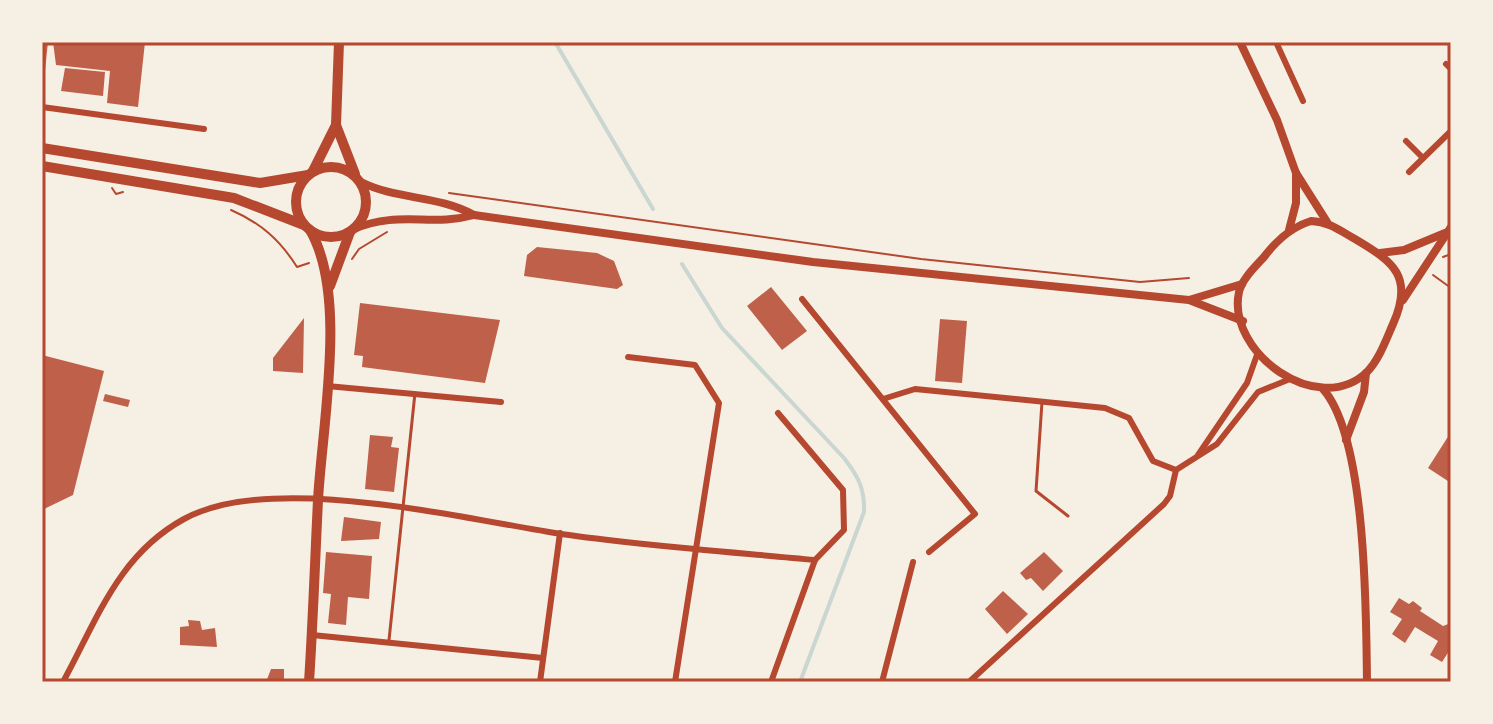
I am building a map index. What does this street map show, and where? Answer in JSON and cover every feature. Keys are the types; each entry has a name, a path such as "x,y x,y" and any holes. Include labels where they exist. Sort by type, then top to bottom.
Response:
{"main road":[{"path":"329,288 367,203 336,125 339,42"},
{"path":"309,682 327,386 329,288 319,245 307,228 296,199 336,125"},
{"path":"42,148 260,183 310,174 332,166 358,179"},
{"path":"42,166 234,198 325,237 352,231"}],"street":[{"path":"1240,42 1277,120 1296,173 1327,222 1379,253 1395,268 1403,301"},
{"path":"1276,42 1303,101"},
{"path":"42,107 204,129"},
{"path":"1409,172 1451,131"},
{"path":"1406,141 1423,158"},
{"path":"1288,232 1296,203 1296,173"},
{"path":"358,179 396,196 455,204 474,215 813,262 1189,300 1243,321"},
{"path":"352,231 396,217 452,221 474,215"},
{"path":"1327,222 1311,221 1288,232 1242,284 1238,301 1243,321 1258,352 1275,370 1290,379 1323,389 1343,385 1366,373"},
{"path":"1379,253 1404,250 1448,230"},
{"path":"1346,441 1364,392 1366,373 1403,301 1448,230"},
{"path":"1189,300 1242,284"},
{"path":"802,299 975,514 929,552"},
{"path":"1196,458 1247,383 1258,352"},
{"path":"628,357 695,365 719,403 675,682"},
{"path":"969,682 1164,504 1170,496 1176,470 1217,444 1258,392 1290,379"},
{"path":"327,386 501,402"},
{"path":"883,399 915,389 1105,408 1129,418 1153,461 1176,470"},
{"path":"1323,389 1337,408 1346,441 1364,560 1367,682"},
{"path":"771,682 815,560 844,530 843,490 778,413"},
{"path":"63,682 124,569 162,533 195,514 227,503 318,499 496,520 560,533 815,560"},
{"path":"540,682 560,533"},
{"path":"882,682 913,562"},
{"path":"312,635 543,658"}],"lane":[{"path":"389,644 416,392"},
{"path":"1042,402 1036,491 1068,516"}],"path":[{"path":"437,192 594,212 668,227 921,259 1140,282 1189,278"},
{"path":"229,209 252,219 281,243 297,267"},
{"path":"350,263 359,249 388,231"},
{"path":"1430,273 1451,288"}],"building":[{"path":"42,42 48,42 44,80 42,80"},
{"path":"53,42 145,42 138,107 107,103 110,71 56,65"},
{"path":"65,68 105,72 103,96 61,91"},
{"path":"537,247 597,253 614,261 623,285 617,289 524,276 527,255"},
{"path":"771,287 807,331 782,350 747,306"},
{"path":"360,303 500,320 485,383 362,367 363,356 354,355"},
{"path":"304,318 303,373 273,371 273,358"},
{"path":"940,319 967,321 962,383 935,381"},
{"path":"42,355 104,371 73,495 42,510"},
{"path":"105,394 130,400 128,407 103,401"},
{"path":"1451,432 1451,483 1428,468"},
{"path":"370,435 393,437 391,447 399,448 394,492 365,489"},
{"path":"344,517 381,522 379,539 341,541"},
{"path":"326,552 372,556 369,599 348,597 346,625 328,623 331,594 323,593"},
{"path":"1044,552 1063,571 1043,591 1031,578 1026,580 1020,573"},
{"path":"1003,591 1028,614 1007,634 985,609"},
{"path":"1399,598 1409,604 1413,601 1422,608 1420,611 1443,626 1451,623 1451,648 1442,662 1430,655 1438,641 1415,627 1405,643 1392,634 1402,619 1390,612"},
{"path":"188,620 200,621 202,630 215,628 217,647 180,645 180,627 189,626"},
{"path":"271,669 284,669 284,682 266,682"}],"waterway":[{"path":"555,42 653,209"},
{"path":"682,264 722,328 844,458 862,490 864,512 800,682"}]}
